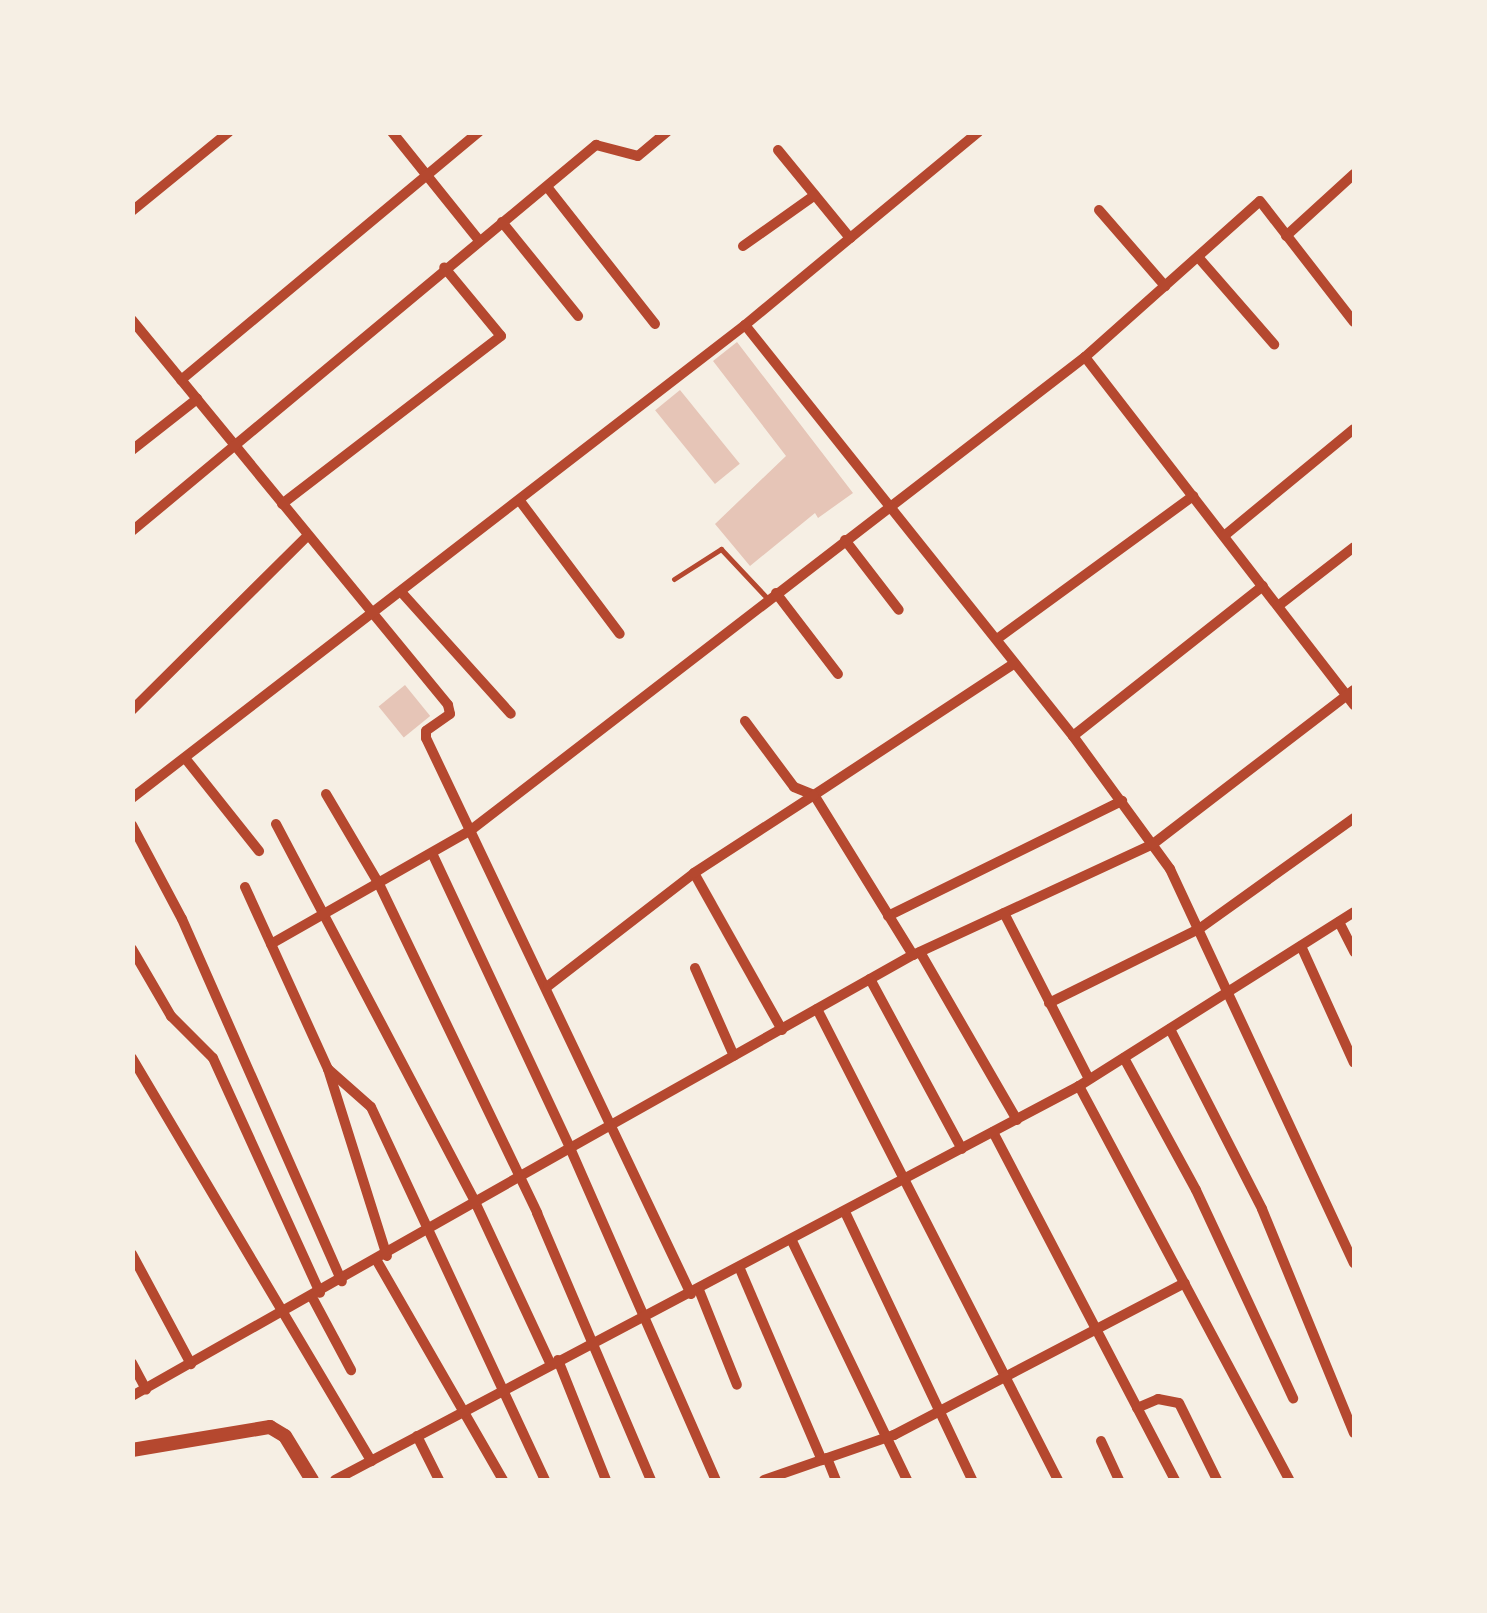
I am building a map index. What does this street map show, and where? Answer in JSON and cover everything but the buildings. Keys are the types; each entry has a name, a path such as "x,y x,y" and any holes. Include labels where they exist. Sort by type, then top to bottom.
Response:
{"street":[{"path":"132,211 229,132"},
{"path":"392,132 478,240"},
{"path":"181,380 480,132"},
{"path":"132,532 444,267 548,188 596,145 638,156 667,132"},
{"path":"132,798 403,594 745,325 978,132"},
{"path":"778,150 850,238"},
{"path":"1286,236 1354,174"},
{"path":"548,188 655,324"},
{"path":"743,246 815,196"},
{"path":"272,944 471,830 1085,357 1260,201 1354,322"},
{"path":"1098,210 1165,286"},
{"path":"502,222 578,316"},
{"path":"1198,257 1274,344"},
{"path":"282,504 501,336 444,267"},
{"path":"745,325 1015,662 1152,844 1230,991 1354,1263"},
{"path":"135,327 448,705 448,718 426,731 426,738 737,1385"},
{"path":"132,1396 382,1259 570,1148 916,954 1152,844 1352,697 1085,357"},
{"path":"132,450 196,399"},
{"path":"1224,536 1354,428"},
{"path":"997,640 1193,496"},
{"path":"520,502 620,634"},
{"path":"132,710 307,536"},
{"path":"845,540 899,610"},
{"path":"1278,606 1354,548"},
{"path":"1073,736 1263,586"},
{"path":"403,594 511,714"},
{"path":"772,596 838,674"},
{"path":"548,986 694,873 1015,662"},
{"path":"745,721 794,787 814,795 1016,1120"},
{"path":"185,758 260,850"},
{"path":"326,794 379,884 520,1178 651,1480"},
{"path":"888,916 1122,801"},
{"path":"1049,1003 1199,929 1354,818"},
{"path":"276,824 328,913 476,1204 554,1361 606,1480"},
{"path":"132,825 182,920 342,1281"},
{"path":"432,853 570,1148 716,1480"},
{"path":"694,873 782,1030"},
{"path":"245,888 328,1069 382,1259 504,1480"},
{"path":"336,1480 501,1388 740,1269 1084,1083 1354,912"},
{"path":"1004,913 1084,1083 1289,1480"},
{"path":"1338,922 1354,952"},
{"path":"1301,946 1354,1063"},
{"path":"132,949 171,1016 214,1058 351,1370"},
{"path":"694,968 734,1056"},
{"path":"870,979 962,1149"},
{"path":"817,1009 908,1178 1058,1480"},
{"path":"1170,1028 1262,1208 1354,1433"},
{"path":"132,1058 372,1461"},
{"path":"1124,1058 1196,1190 1293,1398"},
{"path":"328,1069 371,1107 425,1234 545,1480"},
{"path":"994,1132 1175,1480"},
{"path":"845,1212 972,1480"},
{"path":"792,1241 907,1480"},
{"path":"132,1254 192,1364"},
{"path":"740,1269 836,1480"},
{"path":"764,1480 885,1438 939,1413 1008,1380 1185,1283"},
{"path":"132,1363 146,1389"},
{"path":"1137,1408 1158,1399 1179,1403 1217,1480"},
{"path":"132,1450 270,1427 285,1436 312,1480"},
{"path":"417,1436 440,1480"},
{"path":"1100,1441 1118,1480"}],"lane":[{"path":"674,579 721,548 772,596"}]}
